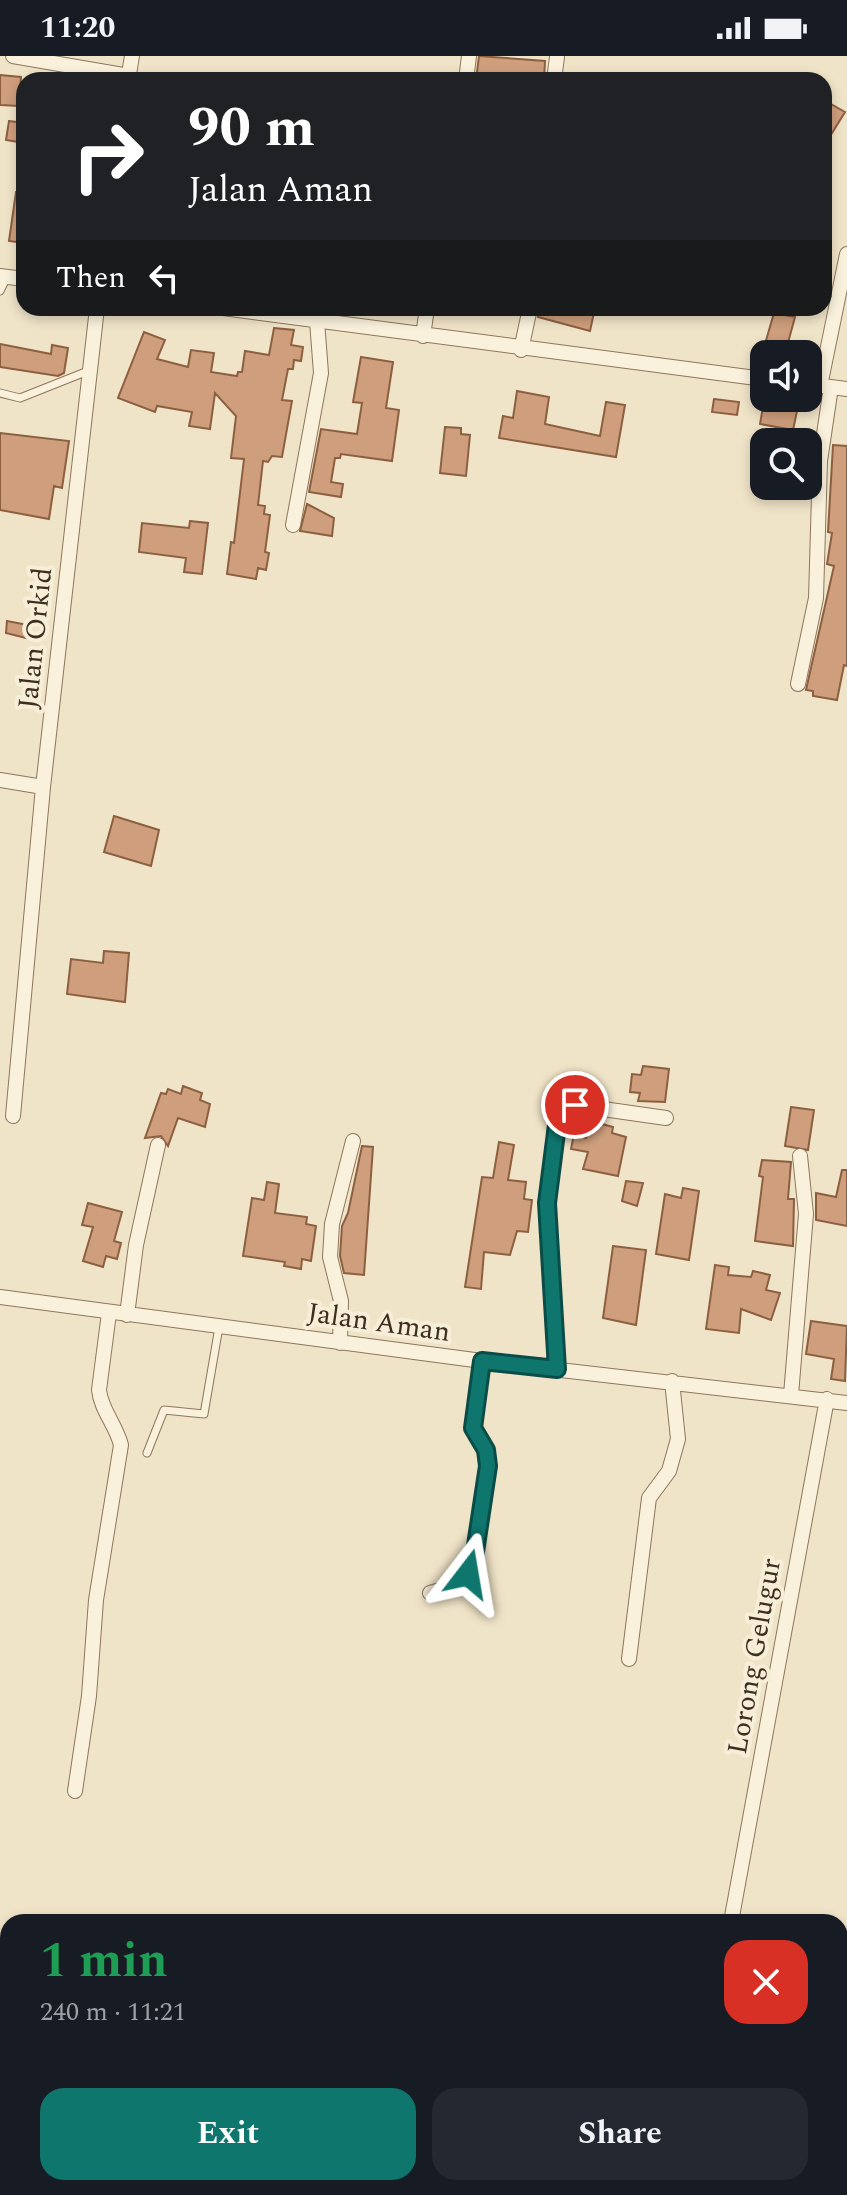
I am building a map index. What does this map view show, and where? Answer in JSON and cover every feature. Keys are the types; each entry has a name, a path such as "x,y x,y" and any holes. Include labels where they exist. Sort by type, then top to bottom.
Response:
{"street":[{"path":"13,56 100,72"},
{"path":"822,376 847,254"},
{"name":"Jalan Orkid","path":"13,1116 43,787 96,316"},
{"path":"281,316 521,350 750,377"},
{"path":"423,336 426,316"},
{"path":"521,350 528,316"},
{"path":"293,525 321,373 317,321"},
{"path":"822,386 847,389"},
{"path":"798,684 816,598 820,412"},
{"path":"0,780 43,787"},
{"path":"557,1369 547,1203 558,1117 575,1105 666,1118"},
{"path":"340,1343 341,1301 330,1257 332,1224 353,1141"},
{"path":"127,1315 136,1245 158,1145"},
{"path":"791,1395 806,1214 800,1156"},
{"name":"Jalan Aman","path":"0,1297 482,1361 847,1403"},
{"path":"75,1791 89,1696 96,1600 121,1445 118,1430 100,1403 109,1313"},
{"path":"430,1593 461,1584 475,1552 488,1466 486,1450 473,1428 482,1361"},
{"path":"629,1659 649,1498 669,1471 677,1447 672,1381"},
{"name":"Lorong Gelugur","path":"732,1914 827,1399"}],"lane":[{"path":"0,291 4,276"},
{"path":"0,393 20,398 90,370"},
{"path":"147,1453 164,1410 204,1414 219,1327"}],"building":[{"path":"479,56 545,61 544,72 477,72"},
{"path":"0,75 16,77 16,106 0,105"},
{"path":"832,105 845,112 832,133"},
{"path":"9,121 16,122 16,142 6,140"},
{"path":"16,192 16,242 9,241"},
{"path":"538,316 593,316 590,331"},
{"path":"773,316 795,317 789,340 766,340"},
{"path":"274,328 294,330 291,345 303,347 301,361 294,360 293,369 288,369 282,400 292,401 282,457 272,456 268,462 263,461 258,505 265,506 264,514 270,515 265,552 269,553 266,570 258,568 256,579 227,574 244,459 231,458 236,416 215,393 210,429 189,426 192,412 157,406 155,412 118,398 144,332 165,340 157,359 188,367 191,350 214,353 211,372 237,376 238,372 242,372 245,351 269,355"},
{"path":"0,344 51,354 52,345 68,348 64,373 58,376 0,367"},
{"path":"361,357 393,362 386,408 399,410 392,461 341,454 340,458 335,458 331,482 343,484 341,497 309,492 321,429 357,434 362,403 353,402"},
{"path":"517,391 549,397 545,424 600,436 606,402 625,405 616,457 499,438 503,416 513,418"},
{"path":"714,399 739,402 737,415 712,412"},
{"path":"762,412 797,412 793,428 760,424"},
{"path":"445,427 461,428 461,434 470,435 466,476 440,473"},
{"path":"0,433 69,441 62,488 54,486 49,519 0,510"},
{"path":"833,445 847,446 847,666 844,665 837,700 813,696 813,691 806,690 834,566 827,564 832,533 828,532"},
{"path":"307,504 334,518 332,536 300,531"},
{"path":"190,521 208,523 202,574 184,572 186,558 139,552 142,523 189,528"},
{"path":"7,621 28,625 26,638 6,633"},
{"path":"114,816 159,830 151,866 104,852"},
{"path":"104,951 129,953 125,1002 67,994 71,959 103,963"},
{"path":"643,1066 669,1069 665,1102 638,1101 640,1093 630,1092 632,1074 641,1075"},
{"path":"183,1086 202,1093 200,1100 210,1104 205,1127 178,1118 168,1146 161,1136 145,1138 161,1093 166,1094 168,1089 181,1094"},
{"path":"791,1107 814,1110 808,1150 785,1146"},
{"path":"591,1121 613,1127 612,1133 626,1137 618,1176 583,1169 588,1152 571,1149 574,1134 586,1138"},
{"path":"499,1142 514,1145 508,1180 526,1182 524,1199 532,1200 528,1232 517,1231 510,1255 484,1252 481,1289 465,1287 482,1177 493,1178"},
{"path":"362,1146 373,1147 364,1275 344,1273 340,1256 342,1226 348,1213"},
{"path":"762,1160 791,1162 788,1199 794,1199 793,1246 755,1241 763,1177 759,1176"},
{"path":"842,1170 847,1170 847,1226 816,1220 816,1193 836,1197"},
{"path":"626,1181 643,1183 637,1206 622,1201"},
{"path":"267,1182 279,1184 275,1213 307,1217 306,1224 316,1226 311,1261 302,1259 301,1269 284,1266 285,1262 243,1256 252,1198 264,1200"},
{"path":"683,1188 699,1191 689,1260 656,1254 665,1194 681,1198"},
{"path":"88,1203 122,1212 114,1241 121,1243 117,1259 106,1256 103,1267 83,1261 93,1227 82,1225"},
{"path":"613,1246 646,1250 636,1325 603,1318"},
{"path":"715,1265 729,1267 728,1275 751,1277 753,1271 770,1275 766,1290 780,1293 771,1320 741,1309 739,1333 706,1329"},
{"path":"811,1321 847,1326 845,1381 831,1379 834,1359 806,1354"}],"route":[{"path":"468,1574 475,1552 488,1466 486,1450 473,1428 482,1361 557,1369 547,1203 558,1117 575,1105"}]}
